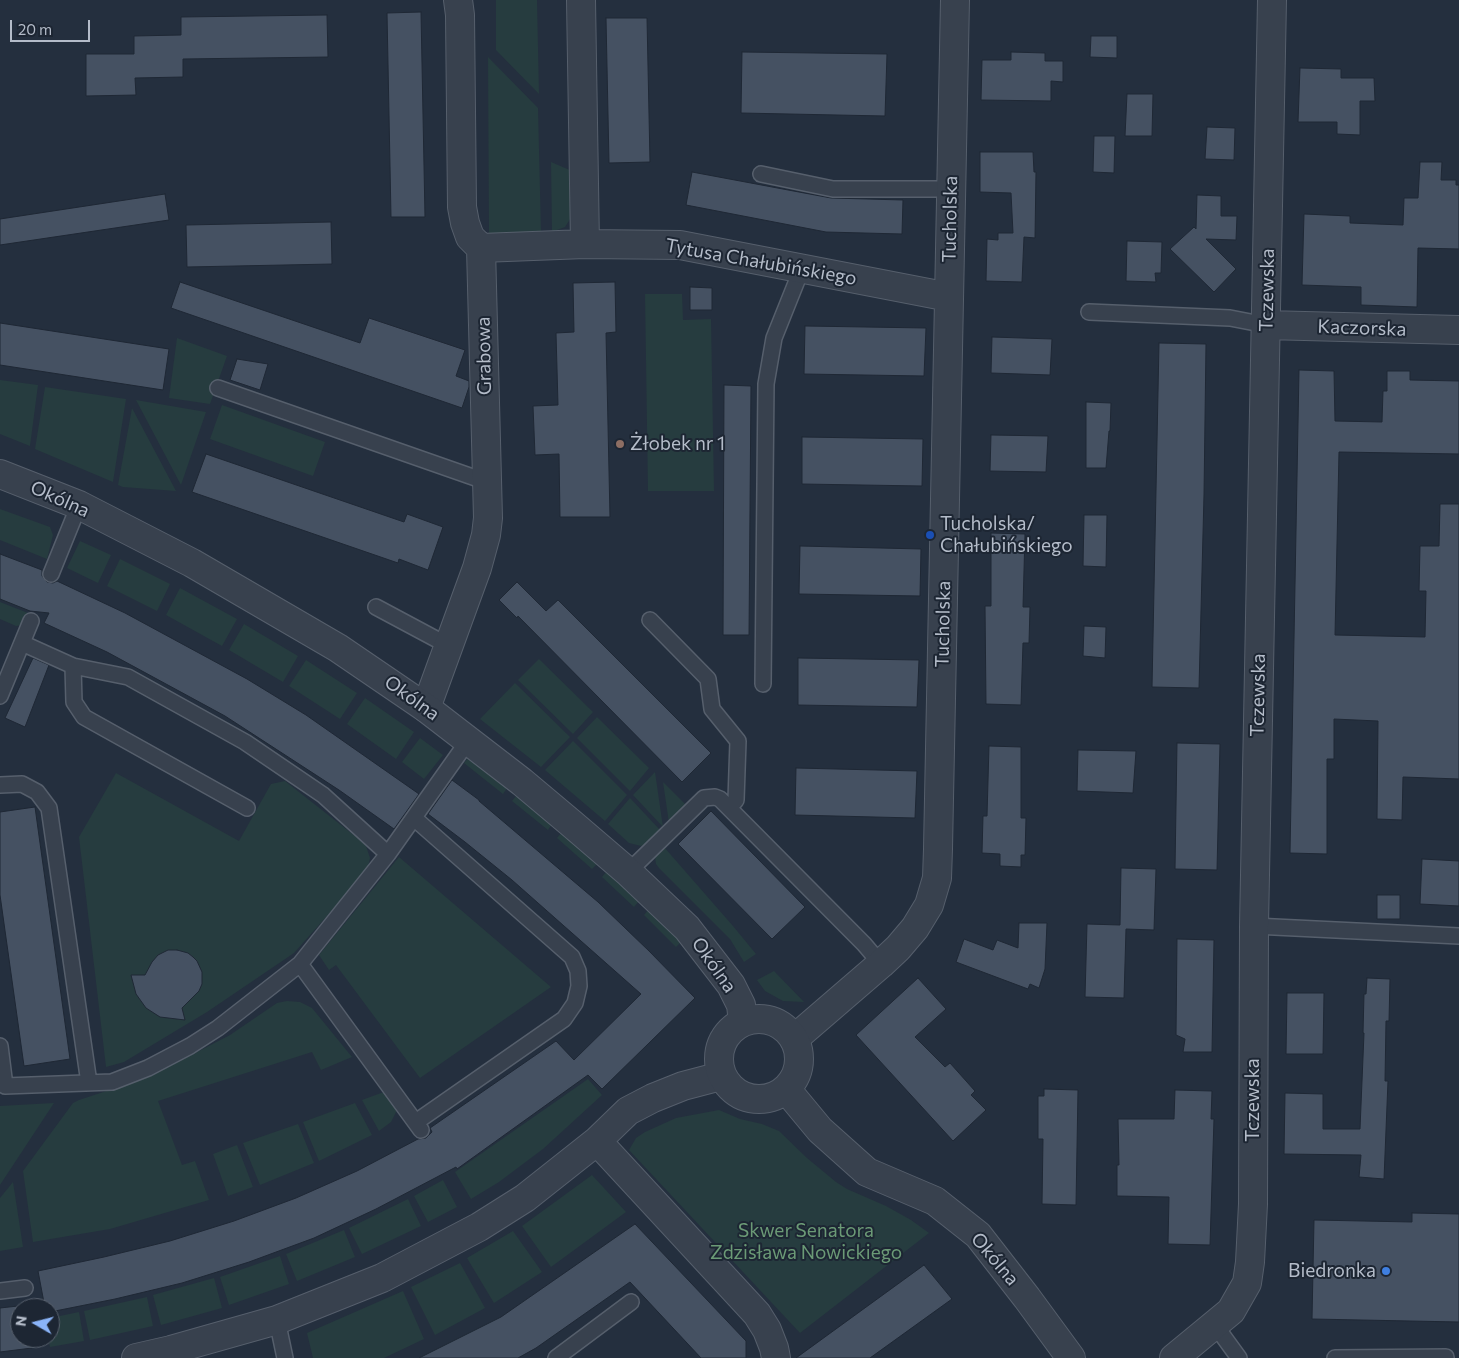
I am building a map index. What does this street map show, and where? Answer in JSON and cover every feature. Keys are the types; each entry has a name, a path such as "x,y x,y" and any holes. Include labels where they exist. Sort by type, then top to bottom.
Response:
{"street":[{"path":"458,0 460,15 462,207 470,237 481,248"},
{"path":"581,0 585,244"},
{"name":"Tucholska","path":"794,1039 882,964 898,948 915,928 929,905 936,878 939,839 955,0"},
{"name":"Tczewska","path":"1174,1358 1215,1326 1231,1310 1240,1298 1247,1283 1250,1262 1253,1204 1254,926 1272,0"},
{"name":"Tytusa Chałubińskiego","path":"481,248 585,244 680,245 949,297"},
{"name":"Grabowa","path":"426,708 486,536 488,518 481,248"},
{"name":"Kaczorska","path":"1266,325 1459,330"},
{"name":"Okólna","path":"0,474 79,506 192,563 338,648 426,708 529,788 628,872 687,928 731,985 741,1005 743,1022"},
{"path":"754,1019 771,1021 787,1030 794,1039 798,1052 799,1066 795,1078 786,1089 776,1096 763,1100 750,1100 738,1095 721,1076 718,1063 719,1050 724,1038 732,1029 743,1022 754,1019"},
{"path":"136,1358 277,1320 382,1278 479,1227 525,1198 596,1141 628,1111 683,1086 721,1076"},
{"name":"Okólna","path":"786,1089 820,1130 867,1172 936,1201 978,1235 1071,1358"},
{"path":"596,1141 757,1314 767,1330 776,1358"}],"lane":[{"path":"762,174 833,189 951,189"},
{"path":"763,684 766,384 774,338 802,268"},
{"path":"1089,312 1230,318 1266,325"},
{"path":"218,388 487,482"},
{"path":"51,574 79,506"},
{"path":"376,607 448,646"},
{"path":"650,620 708,679 712,709 738,741 736,800 729,808"},
{"path":"0,696 31,621"},
{"path":"22,643 73,666 128,677 245,742 323,795 388,854"},
{"path":"73,666 74,702 84,717 247,808"},
{"path":"0,1046 3,1086 112,1082 148,1068 190,1046 218,1028 300,964 388,854 468,740"},
{"path":"0,785 3,783 22,784 37,792 49,808 88,1083"},
{"path":"628,872 704,798 715,797 720,799 729,808 882,964"},
{"path":"300,964 418,1126 564,1019 575,1003 579,986 578,971 572,958 414,818"},
{"path":"1254,926 1459,936"},
{"path":"0,1290 25,1288"},
{"path":"559,1357 631,1302"},
{"path":"277,1320 285,1358"},
{"path":"1215,1326 1239,1358"},
{"path":"1335,1358 1450,1357"}],"green space":[{"path":"496,0 537,0 539,94 496,50"},
{"path":"488,57 538,108 541,233 489,233"},
{"path":"551,162 572,171 572,216 565,227 552,232"},
{"path":"645,294 682,294 683,320 711,319 714,491 648,491"},
{"path":"177,338 227,356 210,404 169,398"},
{"path":"0,380 38,385 30,446 0,434"},
{"path":"45,387 126,399 113,482 35,449"},
{"path":"136,400 206,412 181,485"},
{"path":"222,405 325,442 313,476 210,439"},
{"path":"132,408 176,491 118,485"},
{"path":"0,509 50,527 53,535 47,559 0,540"},
{"path":"80,541 111,555 98,583 67,568"},
{"path":"120,559 170,584 157,611 107,586"},
{"path":"180,588 237,619 222,646 166,615"},
{"path":"0,602 28,613 22,625 16,626 0,619"},
{"path":"244,624 298,656 283,682 229,650"},
{"path":"539,659 593,712 573,734 518,680"},
{"path":"306,660 357,693 340,719 289,686"},
{"path":"515,683 570,737 541,767 480,719"},
{"path":"365,698 414,732 396,759 347,724"},
{"path":"597,717 649,768 630,791 577,738"},
{"path":"420,738 443,755 424,779 402,762"},
{"path":"573,741 627,795 605,821 545,770"},
{"path":"469,757 507,788 503,794 464,763"},
{"path":"655,772 663,827 633,795"},
{"path":"116,773 239,841 271,784 285,781 360,840 366,846 370,858 367,871 294,953 207,1012 124,1062 106,1067 79,837"},
{"path":"663,782 686,805 669,823"},
{"path":"517,795 552,824 548,830 512,801"},
{"path":"630,798 661,831 641,846 629,843 608,824"},
{"path":"562,832 598,863 592,869 557,838"},
{"path":"664,847 756,954 744,962 730,939 659,868 655,857"},
{"path":"399,857 551,987 420,1078 336,965 329,970 319,955"},
{"path":"607,871 639,901 634,907 602,877"},
{"path":"649,909 681,942 676,947 644,915"},
{"path":"774,971 804,1002 783,1001 765,991 757,980"},
{"path":"287,1001 300,1002 312,1008 352,1057 321,1070 312,1052 158,1101 182,1165 195,1161 209,1200 110,1229 33,1242 23,1171 73,1103 149,1077 230,1035 277,1003"},
{"path":"588,1079 602,1095 543,1149 499,1182 471,1199 455,1172"},
{"path":"385,1093 396,1107 396,1112 391,1122 379,1131 362,1100"},
{"path":"54,1103 0,1185 0,1106"},
{"path":"355,1103 372,1135 319,1161 303,1122"},
{"name":"Skwer Senatora Zdzisława Nowickiego","path":"719,1110 740,1119 762,1124 779,1131 836,1182 847,1189 886,1206 929,1233 800,1333 629,1150 636,1138 676,1118"},
{"path":"298,1124 314,1163 260,1185 243,1143"},
{"path":"237,1145 253,1187 228,1196 213,1154"},
{"path":"592,1175 626,1212 551,1267 522,1226"},
{"path":"443,1180 457,1207 428,1222 414,1196"},
{"path":"13,1182 23,1247 0,1251 0,1198"},
{"path":"408,1199 421,1226 362,1254 349,1228"},
{"path":"344,1230 355,1257 297,1281 286,1254"},
{"path":"513,1231 542,1272 494,1303 467,1258"},
{"path":"280,1256 289,1284 229,1305 220,1277"},
{"path":"460,1263 485,1308 435,1335 411,1287"},
{"path":"214,1278 222,1308 161,1325 153,1295"},
{"path":"403,1291 424,1339 384,1358 313,1358 307,1333"},
{"path":"147,1297 153,1326 90,1340 84,1311"},
{"path":"79,1312 84,1341 60,1345 60,1316"}],"building":[{"path":"421,12 425,217 391,217 387,13"},
{"path":"327,15 328,57 183,59 183,77 135,78 136,95 86,96 86,54 134,54 134,36 181,35 181,17"},
{"path":"606,18 647,18 650,162 609,163"},
{"path":"1091,36 1117,36 1117,58 1090,57"},
{"path":"742,52 887,54 885,116 741,113"},
{"path":"1011,52 1045,53 1045,61 1063,61 1063,82 1051,81 1051,101 981,100 982,60 1011,60"},
{"path":"1300,68 1341,69 1341,78 1374,78 1375,101 1360,101 1360,135 1337,134 1337,122 1298,122"},
{"path":"1127,94 1153,94 1152,136 1125,136"},
{"path":"1207,127 1235,128 1234,160 1205,159"},
{"path":"1094,136 1115,136 1114,173 1093,172"},
{"path":"980,152 1033,152 1034,172 1036,172 1035,238 1024,237 1022,282 986,281 987,239 998,240 998,233 1013,233 1011,193 980,192"},
{"path":"1420,162 1442,162 1441,180 1456,180 1456,185 1459,185 1459,249 1418,248 1417,307 1361,305 1361,287 1302,285 1304,214 1350,216 1350,223 1403,225 1404,198 1418,198"},
{"path":"692,172 831,198 903,200 902,234 826,232 686,205"},
{"path":"165,194 169,220 0,245 0,219"},
{"path":"1197,195 1221,196 1221,216 1237,216 1236,240 1206,239 1236,269 1214,292 1170,249 1194,227 1196,229"},
{"path":"331,222 332,264 187,267 186,225"},
{"path":"1127,241 1162,242 1161,273 1155,273 1156,282 1126,281"},
{"path":"180,282 360,343 369,318 465,350 456,376 469,381 469,387 462,408 171,308"},
{"path":"615,282 616,332 606,333 610,517 560,517 559,454 535,455 533,406 558,405 556,333 574,332 573,283"},
{"path":"690,287 712,288 712,310 690,310"},
{"path":"0,323 169,349 163,390 0,365"},
{"path":"805,326 926,328 924,376 804,374"},
{"path":"992,337 1052,339 1050,375 991,373"},
{"path":"1159,343 1206,344 1199,688 1152,687"},
{"path":"237,359 268,364 260,390 230,380"},
{"path":"1299,370 1334,371 1335,421 1382,422 1383,391 1387,391 1387,371 1410,371 1410,380 1459,381 1459,454 1339,452 1335,635 1425,637 1426,591 1419,591 1420,546 1439,546 1440,504 1459,504 1459,779 1403,777 1402,820 1377,819 1378,721 1334,719 1334,759 1327,759 1327,854 1290,853"},
{"path":"724,385 751,386 749,635 723,635"},
{"path":"1086,402 1111,403 1106,468 1086,468"},
{"path":"991,435 1048,436 1046,472 990,471"},
{"path":"802,437 923,439 922,486 802,484"},
{"path":"206,454 404,522 407,514 443,527 428,570 399,559 398,563 192,492"},
{"path":"1084,515 1107,515 1106,567 1083,566"},
{"path":"991,533 1025,534 1023,607 1030,607 1029,643 1023,643 1021,705 986,704 985,606 991,606"},
{"path":"800,546 921,549 920,596 799,594"},
{"path":"0,554 42,570 42,576 47,582 53,583 57,581 125,613 247,679 306,715 419,794 394,829 339,790 225,716 107,652 44,623 49,613 30,611 0,599"},
{"path":"517,582 546,611 558,600 711,753 682,782 518,616 517,618 499,600"},
{"path":"1084,626 1106,627 1105,658 1083,656"},
{"path":"33,658 49,665 25,727 5,718"},
{"path":"798,658 919,660 917,707 798,705"},
{"path":"1177,743 1220,744 1217,870 1175,869"},
{"path":"989,746 1021,747 1021,818 1026,818 1025,855 1021,855 1021,867 1000,866 1000,854 982,853 983,816 987,816"},
{"path":"1078,750 1136,751 1133,793 1077,791"},
{"path":"796,768 917,771 915,818 795,815"},
{"path":"452,780 479,800 598,902 695,998 602,1089 588,1075 457,1169 456,1167 376,1209 314,1238 249,1262 182,1283 115,1299 60,1310 60,1298 43,1298 38,1271 170,1241 234,1221 296,1198 357,1171 418,1139 426,1138 432,1132 430,1128 556,1041 574,1060 641,994 512,880 428,814"},
{"path":"35,807 70,1059 24,1066 0,895 0,812"},
{"path":"711,811 805,907 772,939 678,844"},
{"path":"1422,859 1459,861 1459,906 1420,904"},
{"path":"1121,868 1156,869 1154,930 1126,929 1124,998 1085,997 1087,924 1120,925"},
{"path":"1377,895 1400,895 1400,919 1377,919"},
{"path":"1019,923 1047,923 1045,969 1039,988 1030,984 1028,989 956,962 964,939 993,950 997,940 1018,948"},
{"path":"1177,939 1214,940 1212,1052 1183,1052 1185,1039 1176,1035"},
{"path":"168,950 188,953 193,957 202,972 202,984 199,991 182,1008 185,1020 160,1017 146,1008 136,994 131,975 145,975 158,955"},
{"path":"918,978 946,1009 915,1037 945,1067 950,1063 975,1091 971,1095 986,1110 953,1141 856,1035"},
{"path":"1367,978 1390,979 1389,1021 1386,1021 1385,1081 1388,1081 1384,1179 1359,1177 1361,1155 1284,1154 1285,1093 1323,1094 1323,1129 1360,1129 1364,994 1366,994"},
{"path":"1287,993 1324,993 1323,1054 1286,1054"},
{"path":"1044,1089 1078,1090 1076,1205 1042,1204 1043,1139 1038,1139 1038,1096 1044,1096"},
{"path":"1175,1090 1212,1091 1211,1119 1214,1119 1210,1245 1168,1244 1169,1197 1117,1196 1117,1165 1119,1165 1118,1119 1174,1119"},
{"name":"Biedronka","path":"1412,1213 1459,1214 1459,1322 1312,1319 1314,1220 1412,1222"},
{"path":"635,1224 746,1341 746,1358 701,1358 630,1282 536,1348 518,1358 419,1358 501,1317"},
{"path":"924,1265 952,1299 870,1358 796,1358"},
{"path":"10,1307 10,1348 32,1348 0,1352 0,1308"}],"place":[{"name":"Żłobek nr 1","path":"620,444"},
{"name":"Tucholska/ Chałubińskiego","path":"930,535"},
{"name":"Biedronka","path":"1386,1271"}]}
